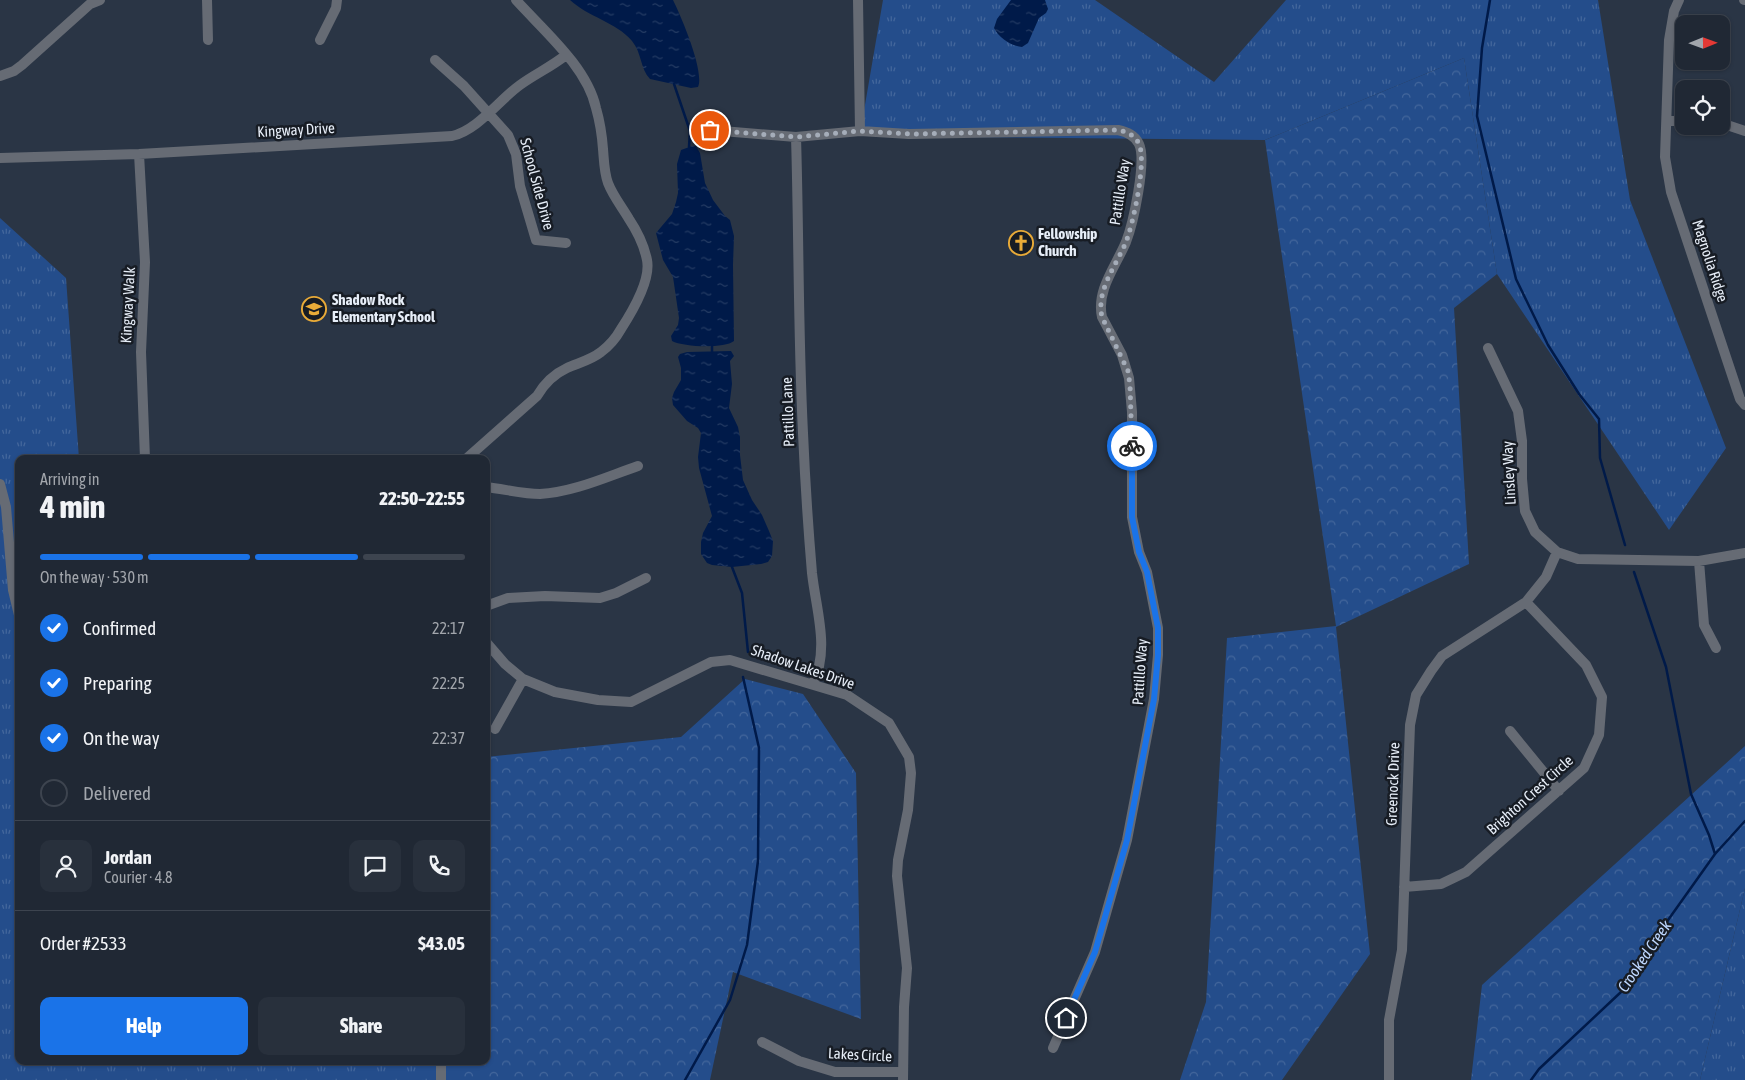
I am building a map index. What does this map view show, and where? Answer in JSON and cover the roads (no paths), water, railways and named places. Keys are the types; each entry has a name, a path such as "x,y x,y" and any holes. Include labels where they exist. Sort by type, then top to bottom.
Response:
{"street":[{"path":"0,76 5,76 22,65 90,4 100,0"},
{"path":"207,0 208,40"},
{"path":"320,40 336,8 337,0"},
{"path":"470,455 531,401 553,377 567,368 601,352 613,340 642,291 646,275 647,261 640,237 614,196 607,181 600,124 590,90 580,72 516,0"},
{"path":"710,130 796,137 860,131 858,0"},
{"name":"Magnolia Ridge","path":"1679,0 1674,11 1670,40 1666,157 1671,192 1740,400 1745,405"},
{"name":"Kingway Drive","path":"0,158 140,154 452,136 465,132 522,84 548,69 566,55"},
{"path":"435,60 488,112"},
{"name":"School Side Drive","path":"488,112 508,135 514,148 520,186 536,240 566,243"},
{"path":"1667,121 1675,121"},
{"path":"1730,126 1745,131"},
{"name":"Pattillo Way","path":"860,131 910,134 1118,130 1134,137 1139,144 1141,152 1141,174 1133,220 1126,242 1113,266 1102,296 1100,308 1102,317 1128,371 1130,385 1132,517 1139,552 1147,572 1158,628 1158,655 1154,699 1127,840 1095,952 1053,1048"},
{"name":"Pattillo Lane","path":"796,137 803,432 812,573 822,652 818,673 813,684"},
{"name":"Kingway Walk","path":"140,154 145,243 141,345 145,455"},
{"name":"Linsley Way","path":"1488,348 1518,411 1522,441 1522,479 1525,511 1535,532 1557,552 1578,558 1699,561 1745,553"},
{"path":"490,488 538,494 553,493 573,489 638,466"},
{"path":"0,484 6,507 15,598"},
{"name":"Greenock Drive","path":"1389,1080 1389,1020 1402,950 1410,724 1416,695 1442,656 1526,602 1546,577 1557,552"},
{"path":"1699,561 1704,625 1716,648"},
{"path":"490,605 508,598 545,596 600,598 616,593 646,578"},
{"name":"Brighton Crest Circle","path":"1404,887 1441,884 1466,872 1584,768 1598,734 1602,697 1586,665 1526,602"},
{"name":"Shadow Lakes Drive","path":"490,647 505,664 522,679 555,692 598,700 631,702 711,662 730,660 847,695 889,723 900,739 908,757 911,773 908,810 898,860 897,876 907,968 904,1007 903,1076"},
{"path":"495,729 522,679"},
{"path":"1510,731 1559,791"},
{"name":"Lakes Circle","path":"762,1042 799,1061 835,1072 903,1076"},
{"path":"441,1065 441,1080"}],"water":[{"path":"570,0 673,0 695,57 698,69 698,87 691,88 650,79 644,71 638,51 625,34"},
{"path":"1011,0 1045,0 1048,9 1039,18 1028,43 1022,47 1006,41 994,28 997,19"},
{"path":"696,146 700,153 705,183 713,200 730,220 734,236 734,341 729,344 713,346 685,345 672,341 671,336 678,325 679,318 673,277 663,260 656,233 672,214 676,202 678,193 677,164 681,150"},
{"path":"731,351 734,356 730,361 732,384 729,408 738,427 740,437 743,480 752,500 762,515 773,541 772,556 768,562 732,567 707,563 701,554 703,533 712,516 699,468 698,457 701,433 673,405 672,398 681,380 681,368 678,357 680,354 687,352"}],"waterway":[{"path":"1490,0 1482,48 1477,116 1516,279 1548,345 1579,394 1599,419 1600,458 1625,545"},
{"path":"674,84 690,131 689,147"},
{"path":"712,346 712,352"},
{"path":"732,567 742,593 748,652"},
{"path":"1634,572 1666,667 1691,794 1715,854"},
{"path":"685,1080 730,1000 747,945 758,861 759,748 743,677"},
{"name":"Crooked Creek","path":"1531,1080 1539,1069 1621,992 1651,944 1715,854 1745,821"}],"place":[{"name":"Fellowship Church","path":"1021,243"},
{"name":"Shadow Rock Elementary School","path":"314,309"}]}
